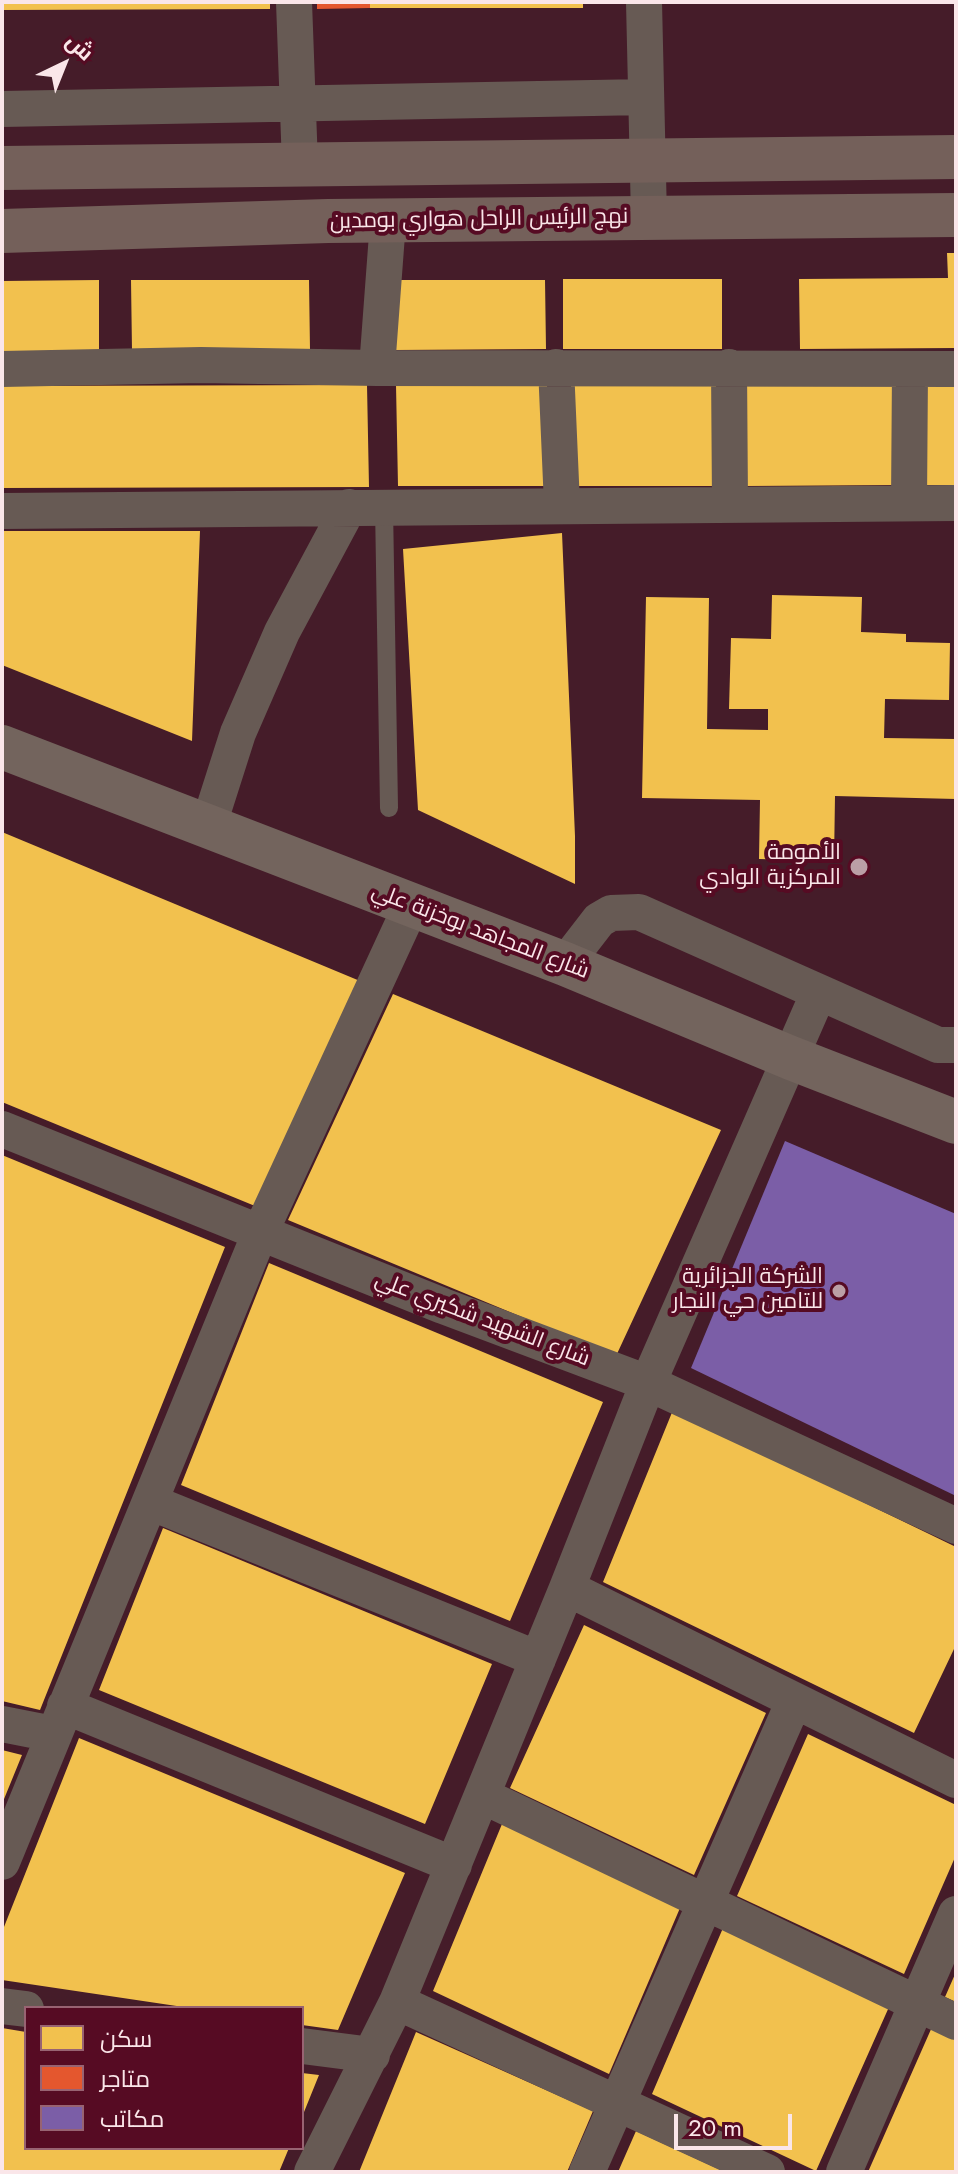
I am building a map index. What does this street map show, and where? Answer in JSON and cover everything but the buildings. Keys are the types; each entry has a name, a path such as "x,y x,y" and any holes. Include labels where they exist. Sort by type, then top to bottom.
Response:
{"main road":[{"path":"2,168 956,157"},
{"name":"نهج الرئيس الراحل هواري بومدين","path":"2,231 388,221 956,215"}],"street":[{"path":"294,2 300,165"},
{"path":"644,2 649,218"},
{"path":"2,109 646,97"},
{"path":"377,368 388,221"},
{"path":"2,369 201,365 956,369"},
{"path":"556,367 562,505"},
{"path":"729,367 730,503"},
{"path":"909,502 910,370"},
{"path":"2,511 956,503"},
{"path":"208,827 238,733 282,632 366,507"},
{"name":"شارع المجاهد بوخزنة علي","path":"2,747 565,964 791,1058 956,1122"},
{"path":"2,1862 260,1233 411,906"},
{"path":"565,964 599,920 611,913 639,912 938,1045 956,1045"},
{"path":"312,2172 397,2002 648,1383 819,992"},
{"name":"شارع الشهيد شكيري علي","path":"2,1129 443,1306 648,1383 956,1526"},
{"path":"150,1502 538,1659"},
{"path":"567,1588 956,1780"},
{"path":"587,2172 794,1701"},
{"path":"2,1724 59,1720 454,1865"},
{"path":"483,1796 956,2022"},
{"path":"844,2172 956,1914"},
{"path":"397,2002 767,2172"},
{"path":"2,2006 24,2009"},
{"path":"304,2046 372,2055"}],"lane":[{"path":"366,507 389,808"}],"place":[{"name":"الأمومة المركزية الوادي","path":"859,867"},
{"name":"الشركة الجزائرية للتامين حي النجار","path":"839,1291"}]}
